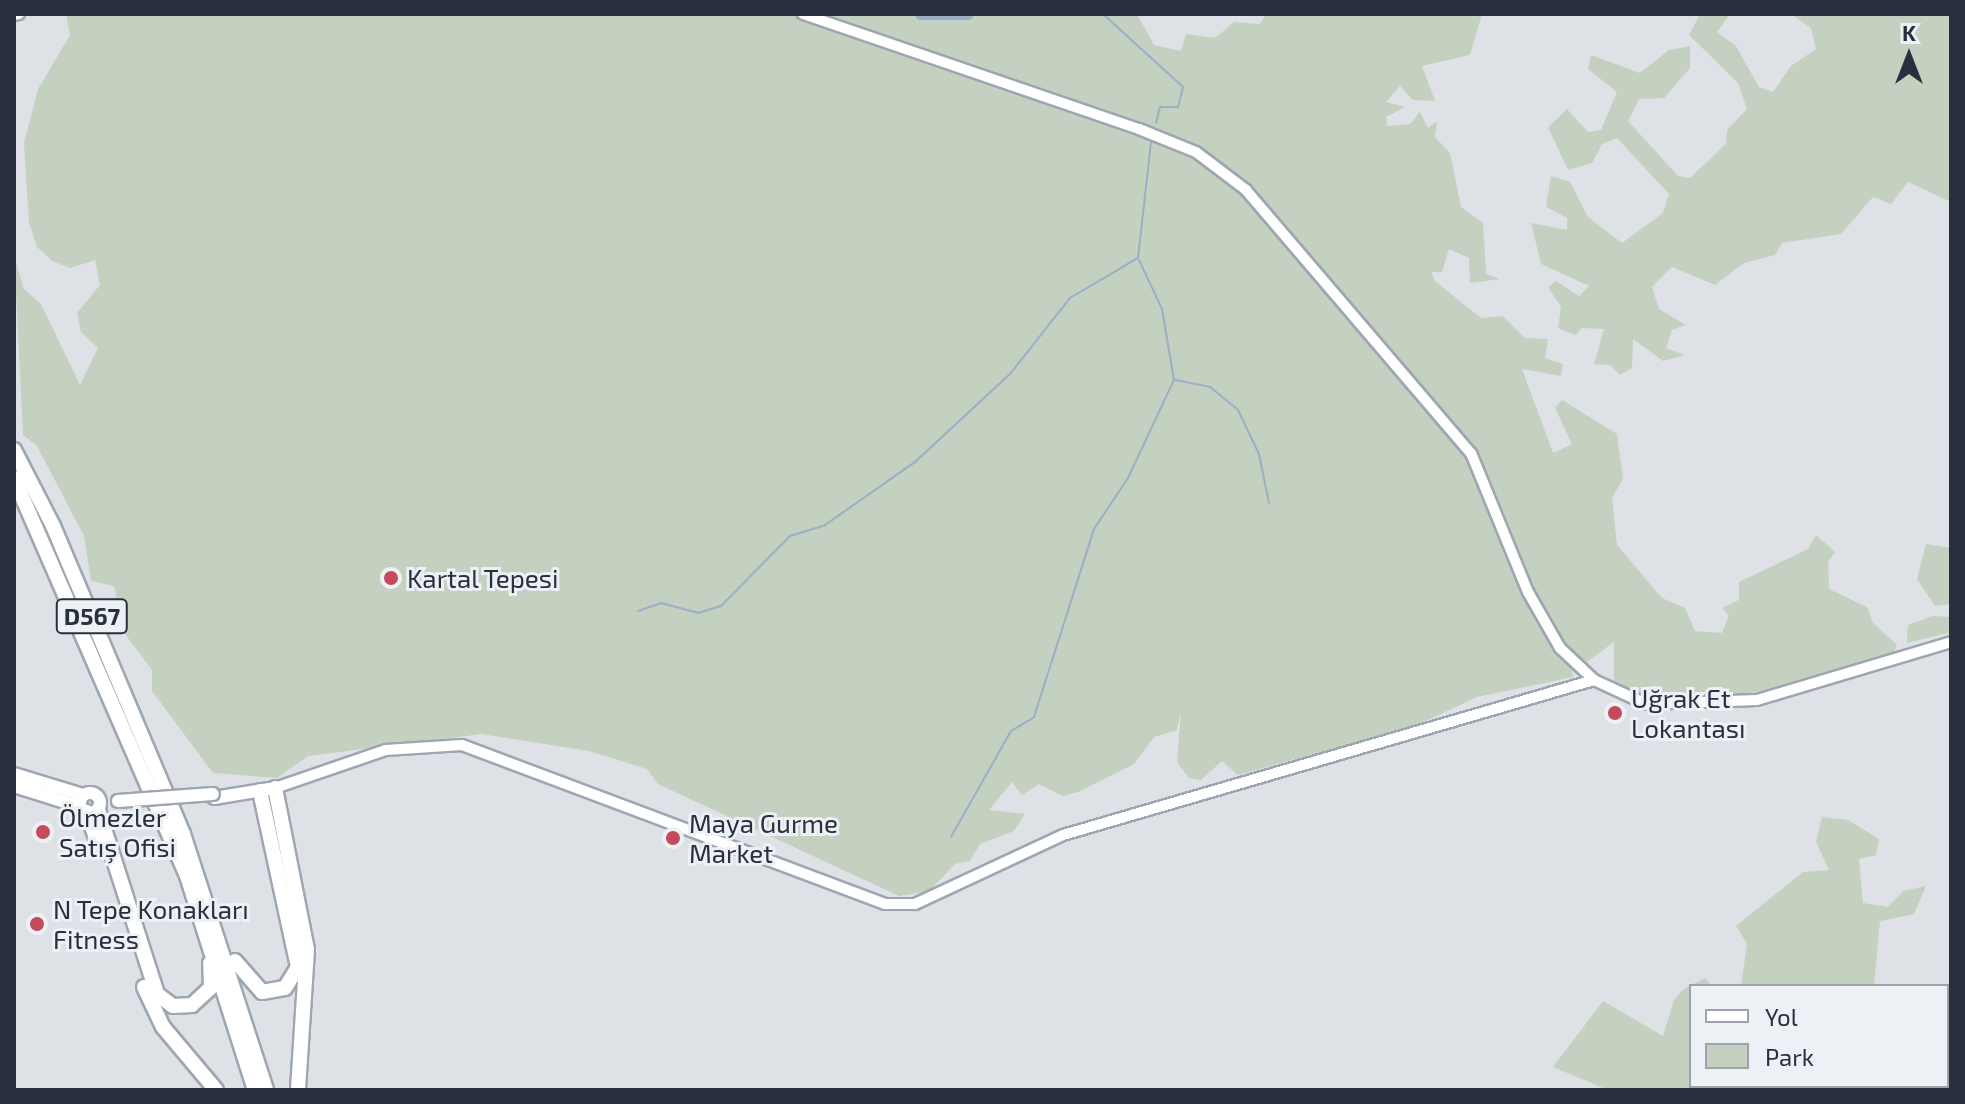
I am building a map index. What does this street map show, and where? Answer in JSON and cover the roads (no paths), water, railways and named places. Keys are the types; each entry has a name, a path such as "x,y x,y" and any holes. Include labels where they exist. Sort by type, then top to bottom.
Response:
{"highway":[{"name":"D567","path":"14,450 107,651 209,921 266,1090"},
{"name":"D567","path":"14,478 113,694 209,921 255,1090"},
{"path":"209,921 252,988 273,991 294,978 297,955 267,789"},
{"path":"267,789 307,950 298,1090"},
{"path":"91,805 152,984 173,1006 192,1005 211,987 209,921"},
{"path":"91,805 140,981 163,1027 216,1090"}],"main road":[{"path":"14,774 91,805"},
{"path":"14,786 91,805 267,789"}],"street":[{"path":"803,14 1196,152 1246,190 1471,453 1528,592 1560,648 1594,680 1646,704 1757,700 1951,642"},
{"path":"267,789 386,750 462,745 885,904 915,904 1063,835 1594,680"}],"waterway":[{"path":"921,14 968,14"},
{"path":"1103,14 1183,87 1178,107 1160,107 1156,123"},
{"path":"638,611 661,603 698,613 721,606 790,536 825,525 915,462 1010,374 1070,298 1138,258 1151,143"},
{"path":"951,837 1011,731 1034,717 1094,529 1128,478 1174,380 1162,309 1139,260"},
{"path":"1175,380 1210,387 1238,410 1259,454 1269,503"}],"place":[{"name":"Kartal Tepesi","path":"391,578"},
{"name":"Uğrak Et Lokantası","path":"1615,713"},
{"name":"Ölmezler Satış Ofisi","path":"43,832"},
{"name":"Maya Gurme Market","path":"673,838"},
{"name":"N Tepe Konakları Fitness","path":"37,924"}]}
